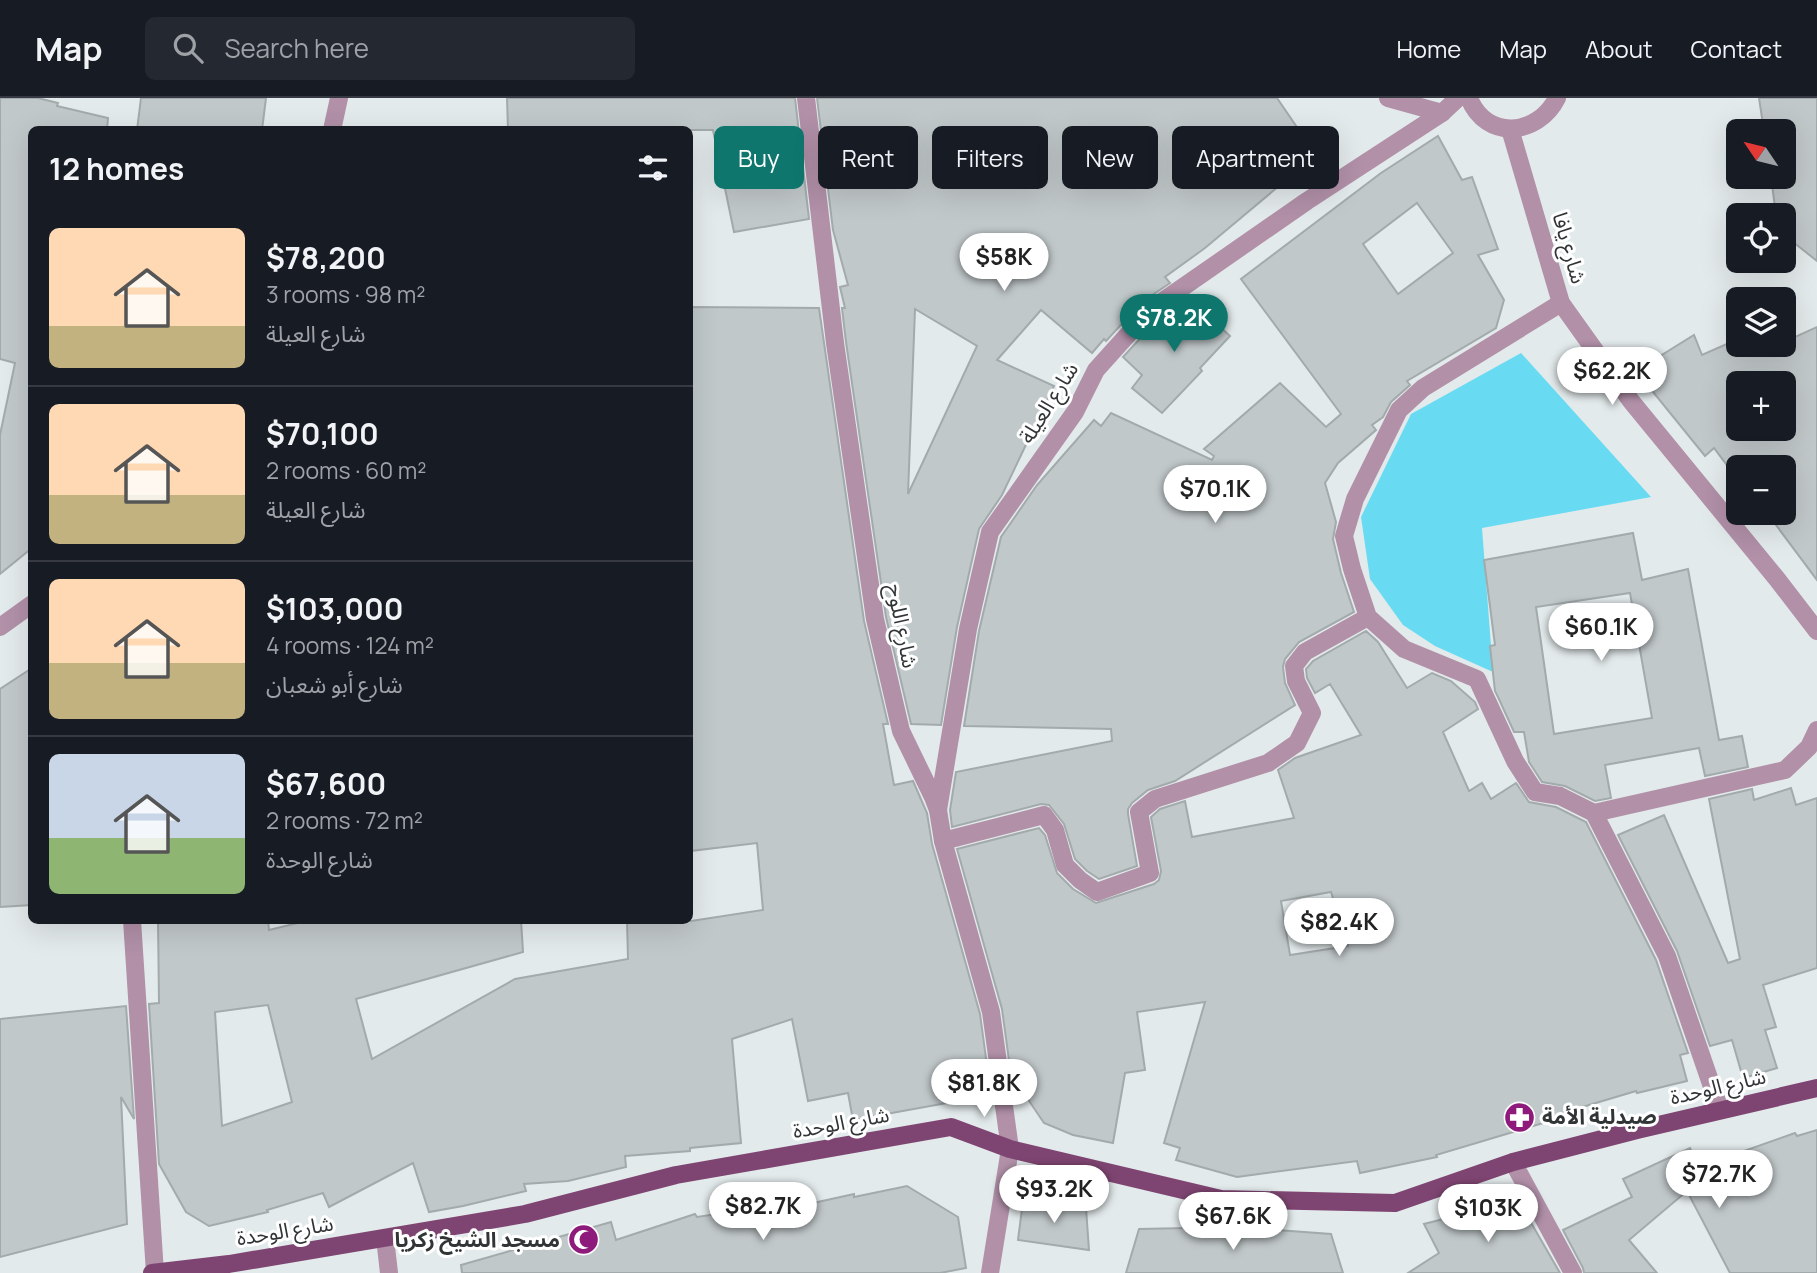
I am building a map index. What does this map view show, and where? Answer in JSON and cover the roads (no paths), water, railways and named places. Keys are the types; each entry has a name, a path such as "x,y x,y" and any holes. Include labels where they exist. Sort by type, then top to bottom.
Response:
{"main road":[{"name":"شارع الوحدة","path":"154,1273 229,1264 525,1214 676,1175 951,1127 1010,1149 1221,1199 1395,1203 1513,1162 1817,1088"}],"street":[{"path":"333,126 339,98"},
{"name":"شارع اللوح","path":"806,98 835,344 875,619 901,731 938,810 943,841 991,1012 1010,1149 990,1273"},
{"path":"1388,98 1442,113"},
{"name":"شارع العيلة","path":"938,810 968,629 990,532 1075,412 1096,370 1150,310 1307,201 1442,113 1458,98"},
{"path":"1469,98 1482,117 1495,125 1510,129 1526,127 1541,120 1552,109 1557,98"},
{"name":"شارع يافا","path":"1510,129 1561,303 1631,401 1817,631"},
{"path":"1561,303 1423,388 1399,410 1355,499 1344,536 1368,617 1404,649 1477,679 1515,761 1535,792 1560,796 1594,813 1667,956 1720,1110"},
{"path":"0,627 28,607"},
{"path":"943,841 1044,815 1055,830 1065,865 1097,892 1150,873 1139,811 1155,799 1268,763 1297,743 1312,713 1296,681 1294,666 1305,652 1368,617"},
{"path":"1594,813 1785,770 1813,750 1817,730"},
{"path":"132,924 154,1273"},
{"path":"1513,1162 1573,1273"},
{"path":"385,1238 389,1273"}],"place":[{"name":"صيدلية الأمة","path":"1519,1117"},
{"name":"مسجد الشيخ زكريا","path":"583,1240"}]}
